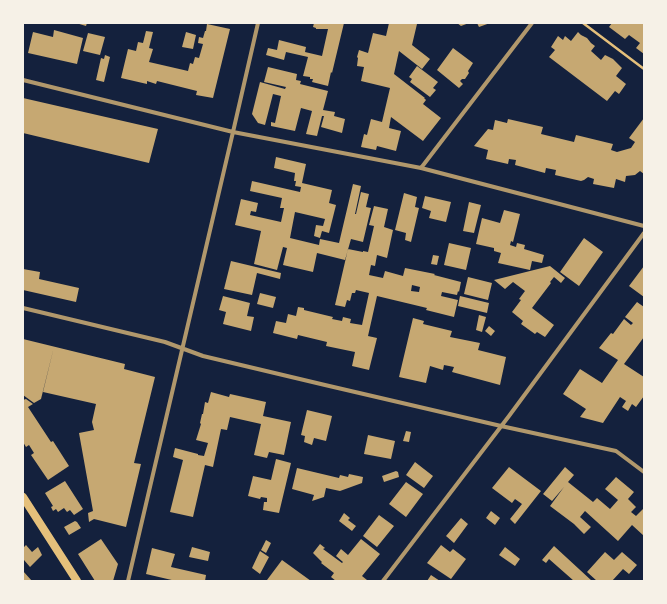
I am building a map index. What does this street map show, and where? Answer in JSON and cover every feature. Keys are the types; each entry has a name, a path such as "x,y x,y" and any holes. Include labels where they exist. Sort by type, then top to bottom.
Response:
{"main road":[{"path":"23,497 77,581"}],"street":[{"path":"128,581 258,23"},
{"path":"421,168 532,23"},
{"path":"23,80 233,132 421,168 644,226"},
{"path":"383,581 501,426 644,233"},
{"path":"23,308 165,342 203,356 318,384 616,451 644,472"}],"path":[{"path":"583,23 644,69"}],"building":[{"path":"76,23 87,23 86,26"},
{"path":"314,23 344,23 328,86 312,82 313,79 310,79 310,77 303,76 308,57 286,52 284,60 266,55 268,48 277,50 279,40 306,47 305,52 322,56 328,29 316,29 313,27"},
{"path":"389,23 417,24 412,45 430,59 422,69 399,51 394,74 425,98 426,100 423,104 441,118 423,141 391,117 389,128 401,131 396,151 377,146 376,150 361,147 364,134 367,135 371,119 382,122 390,88 361,81 364,67 357,66 357,57 359,50 368,53 373,33 386,36"},
{"path":"457,23 469,23 461,26"},
{"path":"477,23 490,23 479,27"},
{"path":"612,23 644,23 644,54 636,48 640,43 629,35 625,39 609,27"},
{"path":"207,24 230,29 213,98 196,95 197,91 157,81 156,84 147,81 147,84 121,78 128,49 136,51 138,42 143,43 146,31 153,32 149,48 153,49 149,62 188,71 190,63 193,64 195,57 199,58 203,44 198,43 199,37 203,38"},
{"path":"54,30 83,38 77,64 28,53 33,32 53,37"},
{"path":"186,32 196,35 193,49 182,47"},
{"path":"578,32 595,46 591,51 601,60 605,55 613,59 622,68 616,76 626,84 619,94 615,91 607,101 549,57 555,50 551,47 558,36 563,40 565,36 571,41"},
{"path":"88,33 105,37 100,55 83,51"},
{"path":"453,48 473,63 465,79 460,81 463,84 459,88 437,70"},
{"path":"105,55 110,57 104,82 96,80 101,58 104,59"},
{"path":"417,66 438,82 433,88 436,90 430,97 410,82 412,79 409,77"},
{"path":"268,67 297,74 296,80 301,81 300,84 328,91 323,110 335,112 334,116 345,119 342,133 321,127 324,116 322,116 317,136 306,134 312,111 301,108 295,131 271,126 271,122 275,123 281,96 273,94 265,125 258,123 252,114 260,82 285,89 286,87 264,82"},
{"path":"23,98 158,129 149,163 23,133"},
{"path":"644,118 644,174 640,171 635,175 626,176 625,182 616,179 614,188 593,184 594,179 588,177 581,181 555,175 556,170 546,168 545,173 515,165 516,160 509,159 508,164 486,159 488,150 474,146 488,129 493,130 495,120 507,123 508,119 543,127 541,134 574,142 576,135 613,144 611,150 617,152 631,148 635,142 629,138"},
{"path":"276,157 306,164 302,183 332,190 329,203 336,205 329,233 322,231 320,238 314,236 316,225 323,226 325,219 295,212 290,238 319,245 320,239 339,243 353,184 361,186 355,214 361,192 369,194 366,207 371,208 363,242 351,239 345,260 317,253 313,272 283,265 287,248 283,247 277,270 254,264 261,231 235,225 241,199 258,203 256,212 251,211 250,215 281,222 284,208 280,208 282,198 250,191 252,181 300,192 301,187 295,186 295,173 274,168"},
{"path":"404,193 417,197 415,207 419,208 411,242 405,240 406,233 395,230"},
{"path":"425,196 451,202 446,222 429,218 431,211 422,208"},
{"path":"469,202 481,205 474,233 463,231"},
{"path":"374,206 388,209 384,227 393,230 387,258 377,255 375,266 371,265 369,275 383,278 385,271 403,276 405,268 435,274 434,275 461,282 457,295 442,292 441,296 458,300 454,317 426,310 427,308 377,296 368,336 377,338 369,370 352,366 355,352 326,346 327,342 298,335 297,339 273,333 276,321 286,323 288,314 296,316 298,307 304,308 304,310 333,317 332,319 342,321 343,317 351,319 350,323 362,325 369,293 356,290 355,293 352,293 350,301 347,300 345,307 335,305 348,249 368,252 374,226 369,225","holes":["412,285 420,287 419,292 411,291"]},
{"path":"504,210 520,214 513,242 511,241 510,245 516,247 517,243 525,245 524,249 544,255 542,263 532,261 530,270 498,263 501,253 494,251 494,248 476,244 482,218 500,223"},
{"path":"584,238 603,252 579,286 560,272"},
{"path":"449,243 471,248 466,270 444,265"},
{"path":"433,255 439,256 437,265 431,264"},
{"path":"231,261 281,273 280,279 257,273 252,295 224,289"},
{"path":"550,266 565,278 561,283 554,277 532,308 554,325 545,337 537,332 535,334 521,324 523,321 512,312 521,300 519,299 525,291 513,282 505,289 494,280"},
{"path":"644,266 644,297 629,286"},
{"path":"23,269 40,272 39,279 79,288 76,302 23,290"},
{"path":"468,277 492,283 488,300 464,294"},
{"path":"260,293 276,297 273,308 257,304"},
{"path":"223,296 250,303 247,316 254,317 251,331 223,324 226,312 219,310"},
{"path":"460,296 489,303 487,313 458,306"},
{"path":"637,302 644,307 644,337 624,364 644,377 644,396 636,407 632,404 628,411 622,407 626,401 620,397 603,423 580,417 586,409 563,394 580,369 602,383 618,360 599,348 611,333 613,334 624,319 631,325 633,323 625,317"},
{"path":"479,315 486,317 482,332 476,330"},
{"path":"413,318 424,321 423,324 452,331 450,337 480,343 478,350 506,357 500,385 452,372 454,367 444,365 443,370 430,366 426,383 399,377"},
{"path":"489,326 495,331 491,336 485,331"},
{"path":"23,339 125,364 124,369 155,377 134,463 141,464 126,527 94,519 89,522 88,513 93,511 79,433 94,430 92,422 96,404 43,392 54,347 41,399 34,403 23,395"},
{"path":"211,392 229,397 230,394 266,402 263,416 291,422 284,455 269,452 267,458 254,455 261,424 230,417 227,430 221,429 213,467 205,465 193,517 170,512 183,460 173,457 175,448 204,456 208,443 196,440 205,402 208,403"},
{"path":"26,399 33,404 28,407 69,466 48,480 31,455 34,453 29,445 26,447 23,442 23,400"},
{"path":"307,410 332,416 326,441 314,438 312,445 304,442 305,436 301,435"},
{"path":"406,431 411,432 409,442 403,441"},
{"path":"368,435 395,441 391,459 364,454"},
{"path":"276,459 291,463 279,513 263,510 264,502 267,502 267,498 261,497 260,499 248,496 253,476 271,480"},
{"path":"415,462 433,476 424,488 406,475"},
{"path":"509,467 541,491 515,524 510,519 522,504 515,499 512,503 492,488"},
{"path":"565,467 574,475 568,482 593,502 597,498 610,509 618,500 605,489 616,477 634,492 628,499 636,507 631,512 636,516 644,508 644,536 632,525 618,541 585,511 580,517 591,527 584,534 574,524 550,506 564,487 552,501 543,494"},
{"path":"297,468 339,478 340,475 348,477 349,474 363,477 362,483 340,491 326,488 324,497 312,501 314,495 292,489"},
{"path":"396,471 398,472 399,477 384,482 382,476"},
{"path":"65,481 83,509 74,515 70,510 67,512 64,508 58,512 56,509 53,511 51,507 53,506 45,493"},
{"path":"406,482 423,494 406,517 389,504"},
{"path":"491,511 500,518 495,525 486,518"},
{"path":"344,513 350,518 348,520 356,526 352,531 339,521"},
{"path":"379,515 394,526 377,547 363,536"},
{"path":"461,518 468,524 454,543 446,536"},
{"path":"75,521 81,528 69,535 64,527"},
{"path":"101,539 118,564 113,581 95,581 78,554"},
{"path":"361,539 380,554 362,576 367,580 366,581 336,581 331,577 334,573 321,563 322,562 313,553 320,544 325,548 323,549 342,563 343,562 336,556 341,549 348,555"},
{"path":"266,540 271,543 266,553 261,550"},
{"path":"26,545 32,552 38,547 42,555 30,567 24,560 23,561 23,548"},
{"path":"441,545 450,552 453,549 466,559 451,579 427,563"},
{"path":"554,546 592,581 574,581 549,559 546,563 542,560"},
{"path":"192,547 210,552 208,561 189,557"},
{"path":"505,547 520,559 515,566 499,555"},
{"path":"152,548 175,554 171,567 206,575 205,581 176,581 146,574"},
{"path":"260,551 269,557 260,574 252,568"},
{"path":"605,552 614,560 622,552 637,565 629,574 623,569 612,581 597,581 587,572"},
{"path":"282,560 311,581 267,580"},
{"path":"23,571 32,581 23,581"},
{"path":"431,575 440,581 427,581"}]}
